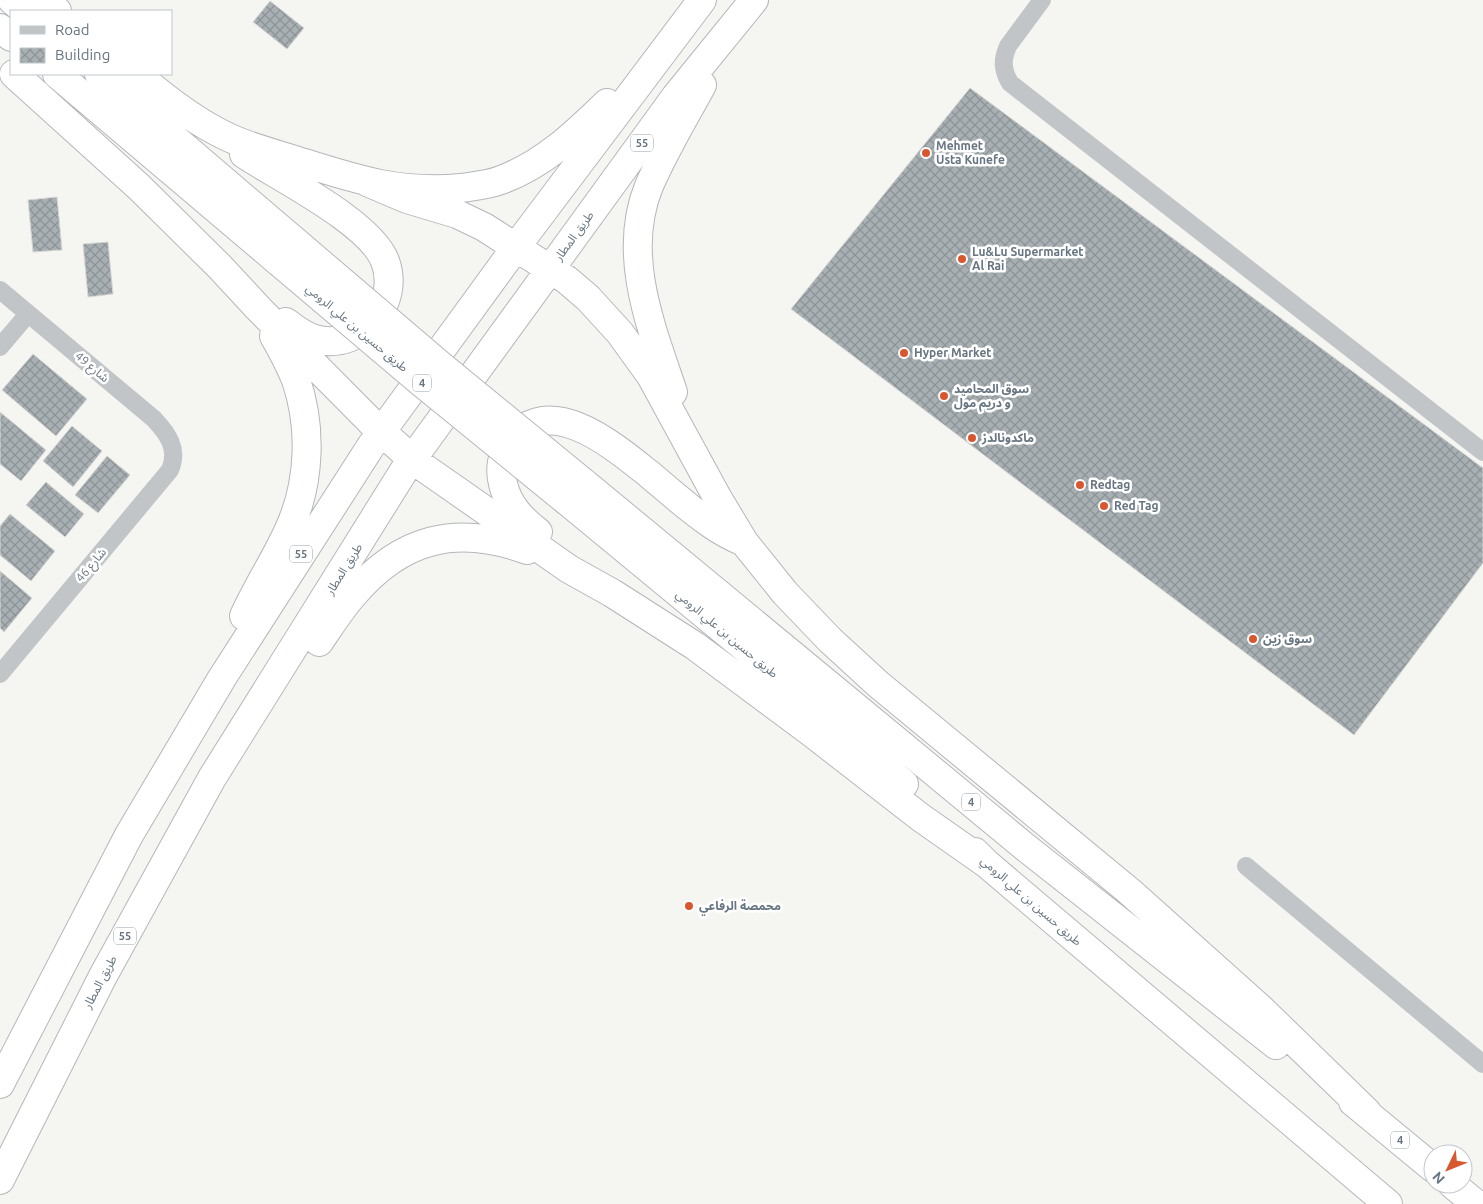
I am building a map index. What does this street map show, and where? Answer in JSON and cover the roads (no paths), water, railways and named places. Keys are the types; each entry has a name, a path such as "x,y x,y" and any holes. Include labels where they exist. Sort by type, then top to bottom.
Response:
{"highway":[{"path":"12,0 24,10"},
{"path":"42,0 56,10"},
{"name":"55","path":"0,1084 129,835 222,678 381,431 516,247 702,0"},
{"path":"694,452 645,306 639,273 638,234 648,187 666,149 746,10"},
{"name":"طريق المطار","path":"0,1180 103,976 212,778 412,460 676,96 746,10"},
{"path":"0,28 10,36"},
{"path":"367,182 393,187 444,190 478,186 520,173 545,158 573,136 668,44"},
{"path":"0,61 10,70"},
{"path":"15,75 139,187 412,460 569,569 646,614 695,646 920,817 987,864"},
{"name":"طريق حسين بن علي الرومي","path":"58,75 289,253 440,365 575,492 915,794 987,864 1388,1204"},
{"name":"طريق حسين بن علي الرومي","path":"99,75 289,253"},
{"path":"137,75 190,115 216,131 258,164 322,202 350,222 372,242 385,261 389,281 385,302 375,321 359,334 339,341 318,340 298,332 277,314 258,308"},
{"path":"216,131 243,143 367,182 407,199 457,214 484,227 568,280 588,298 620,333 651,376 717,497 744,542 785,593 830,640 878,684 1129,891 1262,1010 1367,1112"},
{"path":"222,678 250,604 290,527 296,511 304,476 306,441 301,400 296,380 288,361 258,308"},
{"path":"569,569 560,548 531,526 515,510 509,501 502,481 502,462 508,445 521,431 529,426 546,421 566,423 603,439 711,524 744,542"},
{"name":"طريق حسين بن علي الرومي","path":"575,492 1248,1023 1367,1112 1423,1160"},
{"path":"263,699 284,684 302,666 341,610 367,580 382,567 412,548 440,539 455,537 489,539 527,550 569,569"},
{"path":"1464,1194 1476,1204"}],"street":[{"path":"1042,0 1005,52 1003,60 1004,69 1010,82 1483,452"},
{"name":"شارع 49","path":"0,290 154,419 166,431 174,452"},
{"path":"0,347 28,314"},
{"name":"شارع 46","path":"0,674 170,470 174,452"},
{"path":"1246,866 1483,1064"}],"place":[{"name":"Mehmet Usta Kunefe","path":"926,153"},
{"name":"Lu&Lu Supermarket Al Rai","path":"962,259"},
{"name":"Hyper Market","path":"904,353"},
{"name":"سوق المحاميد و دريم مول","path":"944,396"},
{"name":"ماكدونالدز","path":"972,438"},
{"name":"Redtag","path":"1080,485"},
{"name":"Red Tag","path":"1104,506"},
{"name":"سوق زين","path":"1253,639"},
{"name":"محمصة الرفاعي","path":"689,906"}]}
